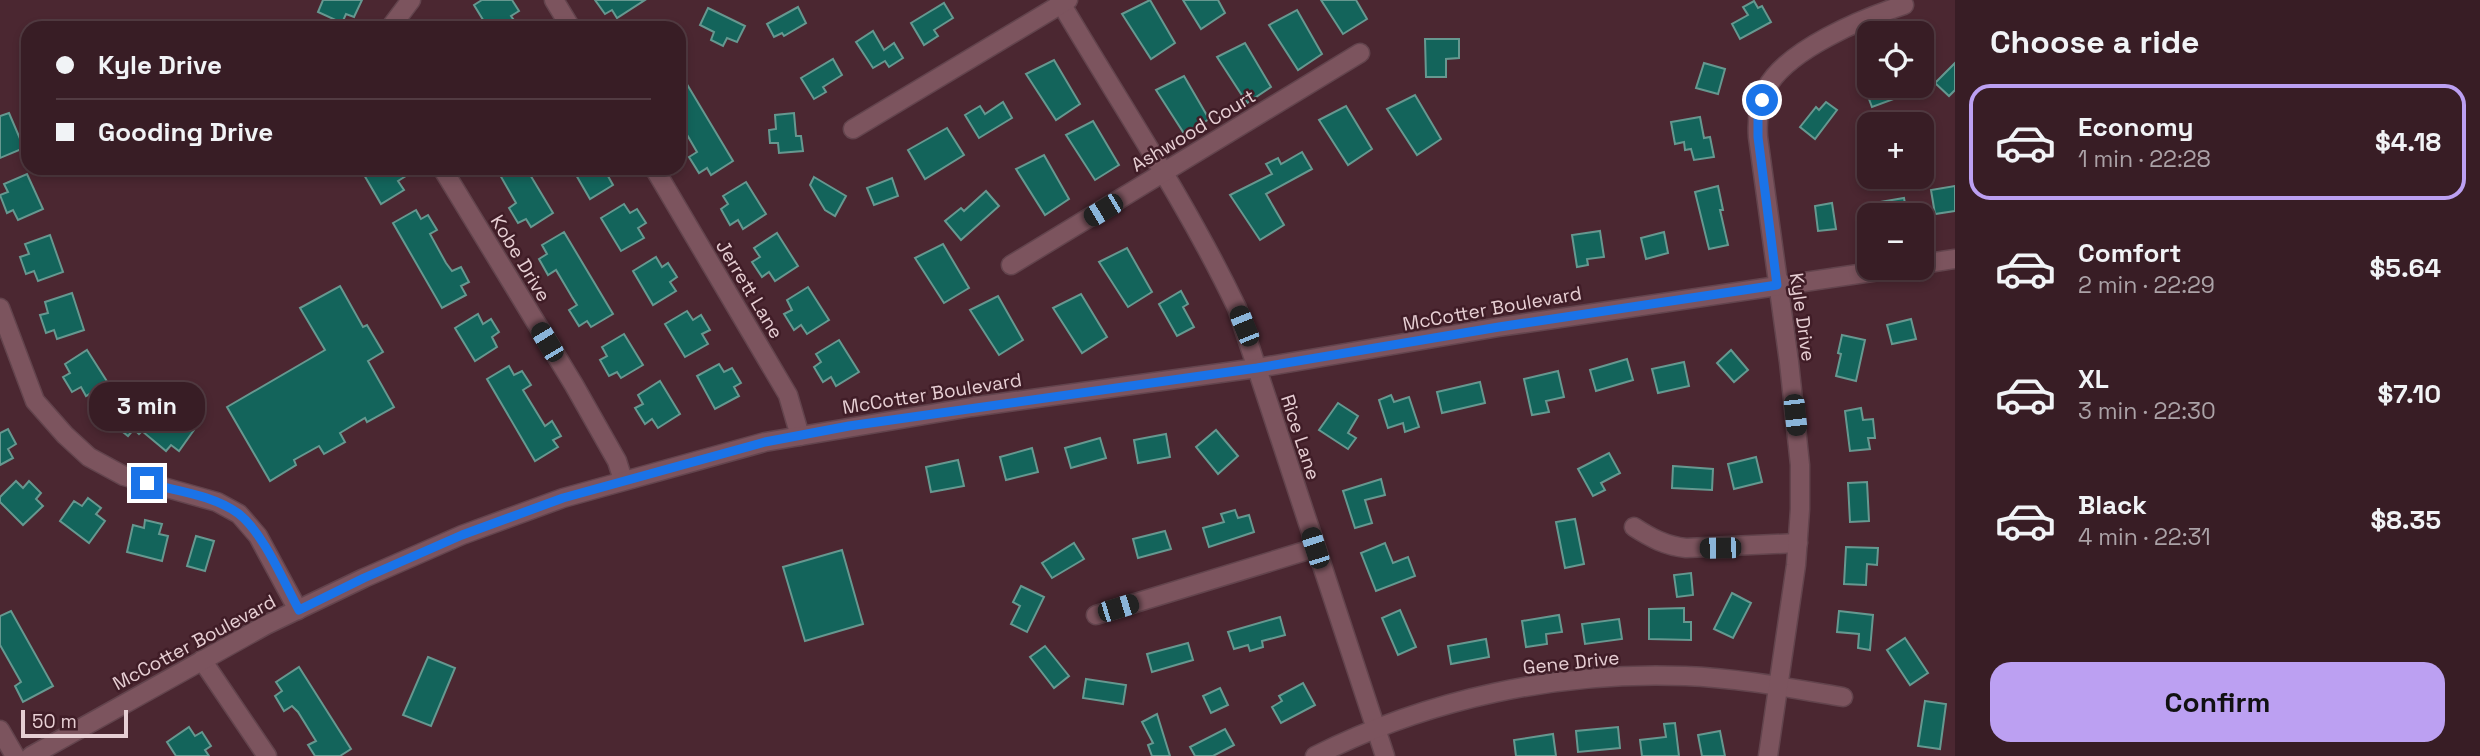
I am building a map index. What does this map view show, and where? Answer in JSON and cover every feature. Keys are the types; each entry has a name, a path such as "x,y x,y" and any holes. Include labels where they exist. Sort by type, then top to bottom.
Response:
{"street":[{"path":"395,21 411,0"},
{"path":"554,0 567,21"},
{"path":"853,129 1063,1"},
{"name":"Rice Lane","path":"1063,1 1163,173 1229,292 1244,326 1385,756"},
{"name":"Kyle Drive","path":"1768,756 1798,543 1800,509 1798,441 1758,137 1758,114 1766,89 1782,68 1818,43 1861,21 1904,5"},
{"name":"Ashwood Court","path":"1011,265 1360,53"},
{"name":"Kobe Drive","path":"446,175 574,385 617,461 623,480"},
{"name":"Jerrett Lane","path":"658,175 788,395 800,436"},
{"path":"1934,262 1955,259"},
{"name":"McCotter Boulevard","path":"31,756 202,660 299,610 462,535 563,498 765,442 972,407 1257,368 1499,327 1857,274"},
{"path":"0,309 35,401 65,435 89,457 124,476 217,502 239,514 258,536 299,610"},
{"path":"1634,527 1664,544 1686,548 1798,543"},
{"path":"1096,615 1315,548"},
{"path":"202,660 267,756"},
{"name":"Gene Drive","path":"1315,756 1407,716 1469,699 1572,681 1687,676 1778,685 1843,697"},
{"path":"0,730 15,756"}],"building":[{"path":"323,0 362,0 354,17 346,14 343,21 318,12"},
{"path":"482,0 512,0 519,11 511,16 515,21 484,21 474,5"},
{"path":"595,0 645,0 617,18 612,10 605,14"},
{"path":"1150,0 1175,43 1151,59 1122,14"},
{"path":"1183,0 1218,0 1225,13 1201,29"},
{"path":"1321,0 1356,0 1367,19 1343,34"},
{"path":"1754,1 1758,8 1762,6 1771,22 1740,39 1732,24 1748,15 1743,7"},
{"path":"944,3 953,18 934,30 938,36 924,45 911,23"},
{"path":"798,7 806,23 784,36 782,33 774,37 767,24"},
{"path":"708,8 745,26 737,42 727,38 723,46 711,40 714,32 700,25"},
{"path":"1297,10 1322,54 1298,70 1269,25"},
{"path":"873,31 884,50 894,43 903,58 889,67 885,61 873,68 856,42"},
{"path":"1425,39 1459,39 1459,58 1446,59 1446,77 1426,77"},
{"path":"1245,43 1271,87 1247,103 1217,57"},
{"path":"833,59 842,75 823,87 826,92 814,99 801,78"},
{"path":"1054,60 1080,104 1056,120 1026,74"},
{"path":"1704,63 1725,69 1718,94 1696,88"},
{"path":"1955,63 1955,90 1949,96 1935,83"},
{"path":"1184,76 1209,119 1185,135 1156,90"},
{"path":"686,83 733,161 711,175 707,168 699,173 689,157 697,152 686,133"},
{"path":"1415,95 1441,139 1417,155 1387,109"},
{"path":"1869,98 1897,98 1872,107"},
{"path":"1003,102 1012,118 979,138 965,115 980,106 985,114"},
{"path":"1826,102 1837,110 1815,139 1800,127 1816,107 1819,110"},
{"path":"1346,106 1372,149 1348,165 1319,120"},
{"path":"9,113 21,141 21,149 0,158 0,116"},
{"path":"794,113 796,136 801,136 803,151 779,153 778,143 770,143 769,130 776,129 775,115"},
{"path":"1700,117 1704,138 1710,137 1714,157 1694,160 1691,149 1685,150 1684,142 1675,144 1671,122"},
{"path":"1093,121 1119,165 1095,180 1066,135"},
{"path":"947,128 964,155 925,179 908,150"},
{"path":"1302,152 1312,169 1266,194 1284,225 1260,240 1230,195 1272,174 1266,164 1278,158 1281,164"},
{"path":"1044,155 1069,199 1045,215 1016,169"},
{"path":"27,175 43,209 18,220 13,210 7,213 0,195 8,192 4,184"},
{"path":"364,175 405,175 398,181 404,190 381,204"},
{"path":"500,175 530,175 553,213 531,227 526,219 518,223 509,208 516,203"},
{"path":"576,175 610,175 613,185 590,199"},
{"path":"814,177 846,196 835,216 825,210 810,185"},
{"path":"892,178 898,196 874,205 867,188"},
{"path":"746,182 766,214 743,229 738,220 730,225 721,209 728,204 723,196"},
{"path":"1718,186 1728,245 1709,249 1695,192"},
{"path":"1955,186 1955,211 1935,214 1931,190"},
{"path":"986,191 999,206 961,240 945,221 961,208 964,211"},
{"path":"1904,198 1905,203 1874,203"},
{"path":"1832,203 1836,229 1818,231 1815,206"},
{"path":"624,204 630,213 637,209 646,223 638,228 644,238 621,251 601,218"},
{"path":"416,210 421,219 428,215 437,230 430,234 446,263 452,271 461,267 469,282 461,286 466,295 442,308 393,223"},
{"path":"1600,231 1604,257 1587,259 1588,265 1577,267 1572,235"},
{"path":"564,232 613,314 591,327 587,321 579,326 569,310 577,305 556,270 548,275 539,259 547,254 542,245"},
{"path":"1664,232 1668,253 1646,259 1641,238"},
{"path":"777,233 798,266 775,281 769,272 762,277 752,262 760,257 754,248"},
{"path":"50,235 63,272 38,281 34,271 26,274 20,257 29,254 25,244"},
{"path":"943,244 969,288 944,303 915,258"},
{"path":"1127,248 1152,292 1128,307 1099,262"},
{"path":"656,257 662,267 668,263 677,277 670,282 676,291 653,305 633,271"},
{"path":"340,286 363,327 367,325 383,352 368,361 394,407 367,422 365,418 340,433 345,442 324,454 319,446 294,460 296,465 270,481 227,407 325,350 300,308"},
{"path":"808,287 829,320 807,334 801,325 794,330 784,314 792,310 787,300"},
{"path":"1181,291 1188,304 1183,307 1194,327 1177,336 1159,304"},
{"path":"72,293 84,330 57,339 54,330 46,333 40,315 48,313 45,302"},
{"path":"1081,294 1107,337 1082,353 1053,308"},
{"path":"998,296 1023,340 999,355 970,310"},
{"path":"687,311 693,320 701,315 710,330 702,334 708,344 685,357 665,324"},
{"path":"478,314 483,324 491,319 499,332 492,337 497,347 475,361 455,328"},
{"path":"1911,319 1916,339 1892,344 1887,325"},
{"path":"624,334 643,365 621,378 617,372 609,376 600,360 607,356 602,347"},
{"path":"1842,335 1865,340 1856,381 1836,376"},
{"path":"839,340 859,372 836,386 831,377 823,382 814,367 821,362 816,354"},
{"path":"87,350 108,383 86,396 81,387 72,392 63,377 70,373 65,364"},
{"path":"1731,350 1748,370 1734,382 1717,363"},
{"path":"1627,359 1633,380 1596,391 1590,370"},
{"path":"1684,362 1689,386 1658,393 1652,369"},
{"path":"719,364 724,372 732,368 741,383 734,387 739,396 715,409 697,376"},
{"path":"509,366 514,375 522,371 531,385 523,390 545,426 552,421 561,436 553,440 558,447 535,461 487,379"},
{"path":"1558,371 1564,397 1546,401 1549,412 1532,415 1524,379"},
{"path":"660,381 680,414 658,428 652,419 645,424 635,408 643,404 638,395"},
{"path":"1480,382 1485,403 1442,413 1437,392"},
{"path":"128,389 172,426 180,417 194,430 179,451 171,445 166,451 142,431 139,434 134,429 128,436 113,424 119,417 111,411"},
{"path":"1391,395 1394,402 1409,397 1419,427 1405,432 1403,423 1388,428 1379,400"},
{"path":"1338,403 1358,416 1348,433 1356,438 1348,449 1319,430"},
{"path":"1861,408 1863,420 1873,419 1875,438 1868,438 1870,449 1850,451 1845,411"},
{"path":"8,429 16,444 8,449 13,458 0,465 0,433"},
{"path":"1216,430 1238,456 1218,474 1196,447"},
{"path":"1166,434 1170,457 1138,463 1134,440"},
{"path":"1100,438 1106,458 1071,468 1065,448"},
{"path":"1032,448 1038,472 1006,480 1000,457"},
{"path":"1609,453 1620,473 1601,483 1605,490 1593,496 1578,469"},
{"path":"1756,457 1762,482 1734,489 1728,464"},
{"path":"958,460 964,486 931,492 926,467"},
{"path":"1673,466 1713,469 1712,490 1672,488"},
{"path":"1381,479 1385,495 1365,500 1372,523 1355,528 1343,491"},
{"path":"16,481 23,488 29,481 41,493 36,499 43,506 23,525 0,502 0,497"},
{"path":"1867,482 1869,521 1850,522 1848,483"},
{"path":"88,498 101,508 96,514 105,521 89,543 60,521 74,501 82,506"},
{"path":"1235,510 1238,518 1249,515 1254,532 1209,547 1203,528 1224,522 1221,514"},
{"path":"1575,519 1584,564 1565,568 1556,522"},
{"path":"145,520 162,524 159,534 168,536 162,561 127,552 133,525 144,528"},
{"path":"1165,531 1171,549 1138,558 1133,539"},
{"path":"196,536 214,541 205,571 187,566"},
{"path":"1074,543 1084,559 1052,578 1042,563"},
{"path":"1385,543 1393,563 1408,557 1415,576 1376,591 1361,553"},
{"path":"1846,547 1878,548 1877,565 1867,564 1866,585 1844,584"},
{"path":"842,550 863,624 805,641 783,567"},
{"path":"1691,573 1693,595 1677,597 1674,575"},
{"path":"1021,586 1044,597 1027,632 1011,624 1020,606 1013,602"},
{"path":"1732,593 1751,603 1733,638 1714,629"},
{"path":"1684,608 1684,622 1691,622 1691,640 1649,639 1649,609"},
{"path":"1400,610 1416,647 1398,655 1382,618"},
{"path":"11,611 53,686 23,702 15,686 21,682 0,645 0,616"},
{"path":"1839,611 1873,615 1870,650 1858,648 1859,634 1837,632"},
{"path":"1559,615 1562,632 1546,634 1547,644 1526,647 1522,621"},
{"path":"1280,617 1285,635 1262,641 1263,647 1250,651 1248,645 1234,649 1228,632"},
{"path":"1619,619 1622,639 1585,644 1582,624"},
{"path":"1905,638 1928,673 1910,685 1887,650"},
{"path":"1486,639 1489,657 1451,664 1448,646"},
{"path":"1188,643 1193,660 1152,672 1147,654"},
{"path":"1045,646 1069,676 1054,688 1030,657"},
{"path":"428,657 455,668 431,726 403,715"},
{"path":"299,667 351,749 340,756 315,756 308,745 316,741 298,712 292,706 284,711 275,696 282,691 276,682"},
{"path":"1086,679 1126,685 1123,704 1083,698"},
{"path":"1303,683 1315,705 1281,723 1272,707 1282,701 1279,696"},
{"path":"1220,688 1228,705 1211,713 1203,696"},
{"path":"1925,701 1946,704 1940,749 1918,746"},
{"path":"1157,714 1170,756 1152,756 1148,745 1153,743 1142,722"},
{"path":"1675,723 1679,756 1642,756 1640,740 1666,737 1664,724"},
{"path":"189,727 195,736 202,732 211,746 205,750 209,756 176,756 167,742"},
{"path":"1618,727 1620,748 1578,752 1576,731"},
{"path":"1225,729 1234,745 1213,756 1195,756 1190,747"},
{"path":"1720,731 1725,756 1702,756 1698,735"},
{"path":"1553,734 1556,756 1516,756 1514,740"}],"route":[{"path":"147,483 217,502 239,514 258,536 299,610 335,591 462,535 563,498 765,442 849,426 1257,368 1499,327 1777,285 1758,137 1758,114 1762,100"}]}
